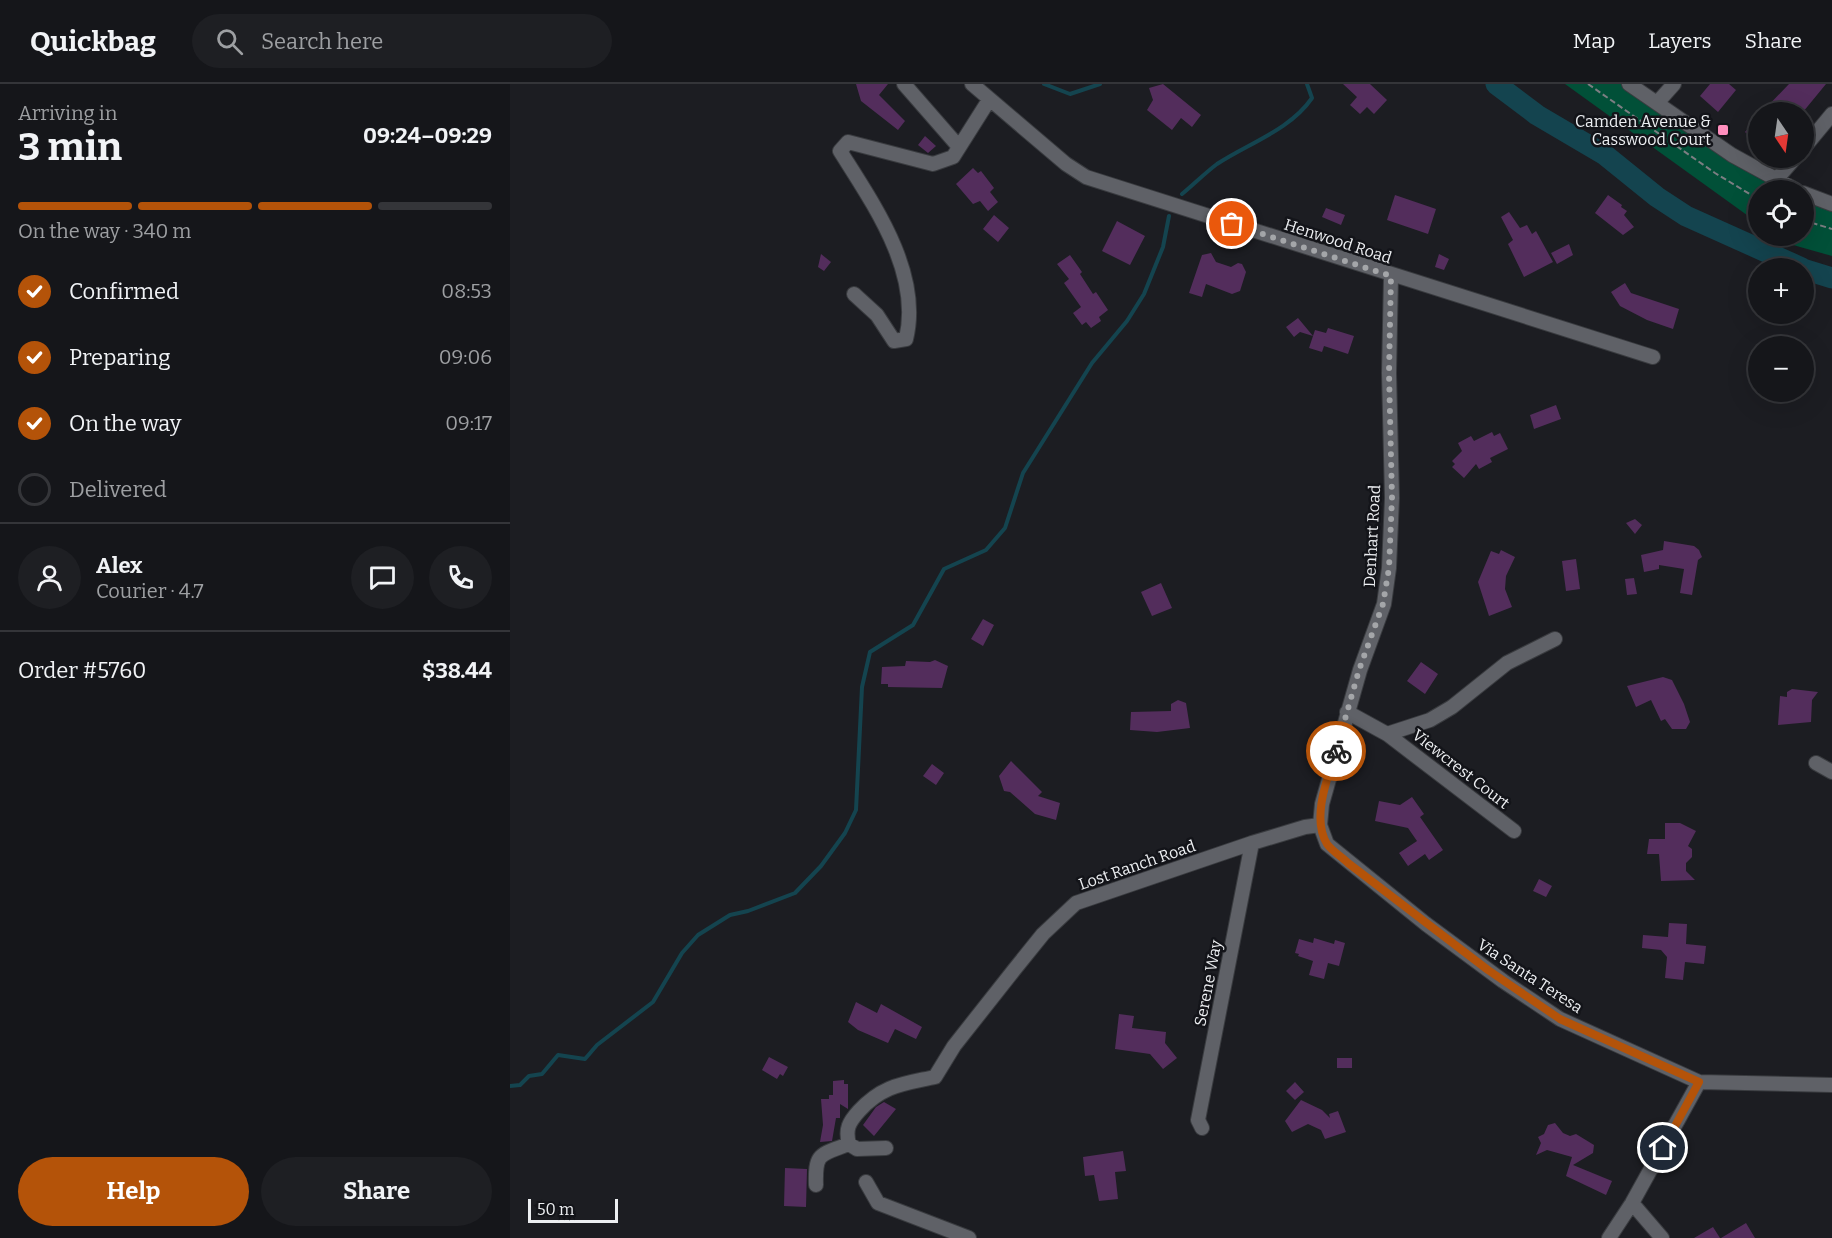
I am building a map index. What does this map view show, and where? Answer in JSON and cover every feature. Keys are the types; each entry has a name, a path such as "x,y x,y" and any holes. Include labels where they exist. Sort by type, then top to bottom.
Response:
{"street":[{"path":"904,84 959,147"},
{"name":"Henwood Road","path":"972,84 1086,177 1391,276 1653,357"},
{"path":"1629,84 1732,155 1773,180"},
{"path":"1657,104 1674,84"},
{"path":"854,294 877,315 894,341 906,339 911,318 902,267 877,210 840,151 848,142 933,164 952,157 989,100"},
{"path":"1814,135 1832,114"},
{"path":"1776,180 1786,168"},
{"path":"1814,197 1832,204"},
{"name":"Denhart Road","path":"1320,825 1322,804 1347,712 1383,604 1389,568 1392,498 1389,373 1391,276"},
{"name":"Viewcrest Court","path":"1387,734 1430,720 1452,707 1508,663 1555,639"},
{"name":"Viewcrest Court","path":"1347,712 1387,734 1514,831"},
{"path":"1816,763 1832,772"},
{"name":"Lost Ranch Road","path":"849,1144 847,1134 849,1122 878,1092 935,1077 954,1046 1043,934 1076,903 1252,843 1305,827 1320,825"},
{"name":"Via Santa Teresa","path":"1320,825 1327,844 1348,863 1503,981 1560,1019 1699,1082 1832,1085"},
{"name":"Serene Way","path":"1202,1128 1198,1120 1252,843"},
{"path":"1609,1238 1632,1203 1699,1082"},
{"path":"816,1185 815,1164 819,1156 849,1144 857,1149 885,1148"},
{"path":"866,1182 878,1203 969,1238"},
{"path":"1632,1203 1662,1238"}],"path":[{"path":"1587,84 1707,168 1748,193"},
{"path":"1814,223 1832,229"}],"green space":[{"path":"1565,84 1636,84 1748,156 1748,168 1766,168 1785,180 1748,180 1748,216"},
{"path":"1814,199 1832,211 1832,256 1797,246 1814,246"}],"building":[{"path":"856,84 888,84 879,95 905,121 898,130 861,101"},
{"path":"1163,84 1201,115 1192,127 1181,118 1172,130 1147,110 1153,100 1149,88"},
{"path":"1343,84 1370,84 1387,100 1374,114 1367,107 1360,114 1350,105 1357,97"},
{"path":"1710,84 1729,84 1736,90 1718,112 1700,96"},
{"path":"1789,84 1826,84 1811,102 1772,102"},
{"path":"925,136 936,146 928,153 918,145"},
{"path":"973,168 978,173 981,171 994,188 990,192 998,202 988,211 980,201 973,204 956,184"},
{"path":"1395,195 1436,209 1428,234 1387,220"},
{"path":"1608,195 1627,211 1624,215 1634,227 1623,235 1595,213"},
{"path":"1326,208 1345,215 1341,225 1322,217"},
{"path":"1509,212 1520,228 1527,225 1532,234 1536,231 1553,262 1524,277 1508,244 1513,240 1501,217"},
{"path":"994,215 1009,228 998,242 983,229"},
{"path":"1117,221 1145,236 1130,265 1102,251"},
{"path":"1569,244 1573,255 1557,264 1551,253"},
{"path":"1211,253 1216,262 1231,267 1238,263 1242,264 1246,272 1240,291 1232,294 1206,284 1202,297 1189,293 1202,255"},
{"path":"821,254 831,262 824,271 818,267"},
{"path":"1439,254 1449,259 1444,270 1435,267"},
{"path":"1070,255 1093,294 1096,292 1108,310 1099,317 1101,321 1091,328 1086,322 1082,325 1073,313 1081,307 1064,283 1069,279 1057,264"},
{"path":"1625,283 1631,293 1679,309 1673,329 1647,320 1620,306 1611,292"},
{"path":"1298,318 1313,336 1300,332 1294,337 1286,327"},
{"path":"1328,328 1354,336 1348,354 1324,346 1322,352 1309,348 1315,330 1326,333"},
{"path":"1556,405 1561,419 1534,429 1530,415"},
{"path":"1492,432 1494,436 1500,433 1508,449 1490,458 1492,462 1479,469 1476,464 1464,478 1452,467 1455,464 1452,461 1462,451 1458,443 1471,436 1474,441"},
{"path":"1635,519 1642,525 1635,534 1626,523"},
{"path":"1664,541 1694,546 1699,550 1702,557 1698,560 1692,595 1680,593 1684,569 1659,565 1659,569 1644,572 1641,555 1663,550"},
{"path":"1501,550 1515,557 1506,576 1505,589 1512,607 1489,616 1478,582 1491,551 1499,554"},
{"path":"1576,559 1580,589 1566,591 1562,561"},
{"path":"1634,578 1637,594 1627,595 1625,579"},
{"path":"1161,583 1172,608 1152,616 1141,592"},
{"path":"983,619 994,625 983,646 971,639"},
{"path":"935,660 948,666 942,688 888,687 888,684 881,684 882,667 905,666 906,661 930,662"},
{"path":"1421,662 1438,674 1425,694 1407,681"},
{"path":"1663,677 1672,680 1684,704 1690,722 1686,729 1672,729 1665,719 1661,721 1651,700 1636,707 1627,686"},
{"path":"1792,689 1818,692 1812,700 1811,722 1778,725 1780,696 1787,697 1787,692"},
{"path":"1178,700 1186,703 1190,728 1157,732 1130,730 1131,712 1171,711 1171,704"},
{"path":"1011,761 1042,792 1038,796 1060,803 1056,820 1035,814 1010,792 1004,791 999,776"},
{"path":"932,764 944,773 936,785 923,776"},
{"path":"1412,797 1424,814 1420,817 1443,850 1429,860 1425,854 1408,866 1399,853 1417,841 1408,828 1375,821 1379,801 1400,805"},
{"path":"1665,823 1680,823 1696,831 1688,846 1692,849 1692,857 1686,863 1686,871 1695,880 1661,881 1659,854 1647,854 1649,839 1665,839"},
{"path":"1539,879 1552,886 1546,897 1533,891"},
{"path":"1669,923 1687,924 1686,944 1706,946 1704,964 1685,962 1683,980 1665,978 1667,957 1661,950 1642,948 1643,935 1668,937"},
{"path":"1314,938 1334,944 1335,940 1345,943 1339,966 1328,963 1324,979 1309,975 1313,961 1295,953 1299,939 1313,943"},
{"path":"856,1002 877,1013 881,1004 922,1027 916,1039 895,1029 888,1043 858,1030 848,1022"},
{"path":"1119,1014 1134,1016 1132,1028 1166,1032 1165,1043 1177,1058 1163,1069 1150,1054 1115,1049"},
{"path":"769,1057 788,1067 783,1076 780,1074 777,1079 762,1070"},
{"path":"1337,1058 1352,1058 1352,1068 1337,1068"},
{"path":"844,1080 844,1084 848,1084 848,1109 840,1104 840,1118 836,1118 832,1141 820,1142 823,1125 821,1099 829,1099 829,1095 833,1095 833,1081"},
{"path":"1295,1082 1304,1092 1295,1100 1286,1091"},
{"path":"1301,1100 1322,1110 1330,1118 1329,1114 1338,1111 1346,1132 1325,1139 1321,1130 1308,1124 1292,1132 1285,1121"},
{"path":"884,1102 896,1109 874,1136 863,1125 876,1107"},
{"path":"1555,1123 1563,1133 1570,1136 1576,1134 1594,1145 1593,1153 1573,1165 1612,1181 1606,1195 1566,1176 1572,1157 1547,1150 1536,1155 1541,1143 1538,1137 1544,1134 1548,1125"},
{"path":"1123,1151 1126,1171 1115,1172 1118,1199 1099,1201 1094,1175 1085,1176 1083,1157"},
{"path":"785,1168 807,1169 806,1207 784,1206"},
{"path":"1746,1223 1755,1238 1721,1238"},
{"path":"1713,1227 1720,1238 1694,1238"}],"waterway":[{"path":"1044,84 1070,94 1100,84"},
{"path":"1182,194 1217,164 1292,119 1312,98 1307,84"},
{"path":"1496,84 1537,115 1605,155 1657,197 1686,216 1780,258"},
{"path":"510,1086 520,1085 529,1076 542,1074 558,1055 585,1059 597,1045 653,1002 682,953 698,935 730,915 748,911 795,893 821,866 845,833 856,810 862,687 870,652 913,625 944,569 986,550 1005,528 1023,473 1092,363 1127,321 1144,294 1163,247 1169,216"},
{"path":"1814,272 1832,278"}],"way so far":[{"path":"1232,224 1391,276 1389,373 1392,498 1389,568 1383,604 1359,670 1336,751"}],"place":[{"name":"Camden Avenue & Casswood Court","path":"1723,130"}],"route":[{"path":"1336,751 1322,804 1320,825 1327,844 1426,924 1503,981 1560,1019 1699,1082 1663,1148"}]}
